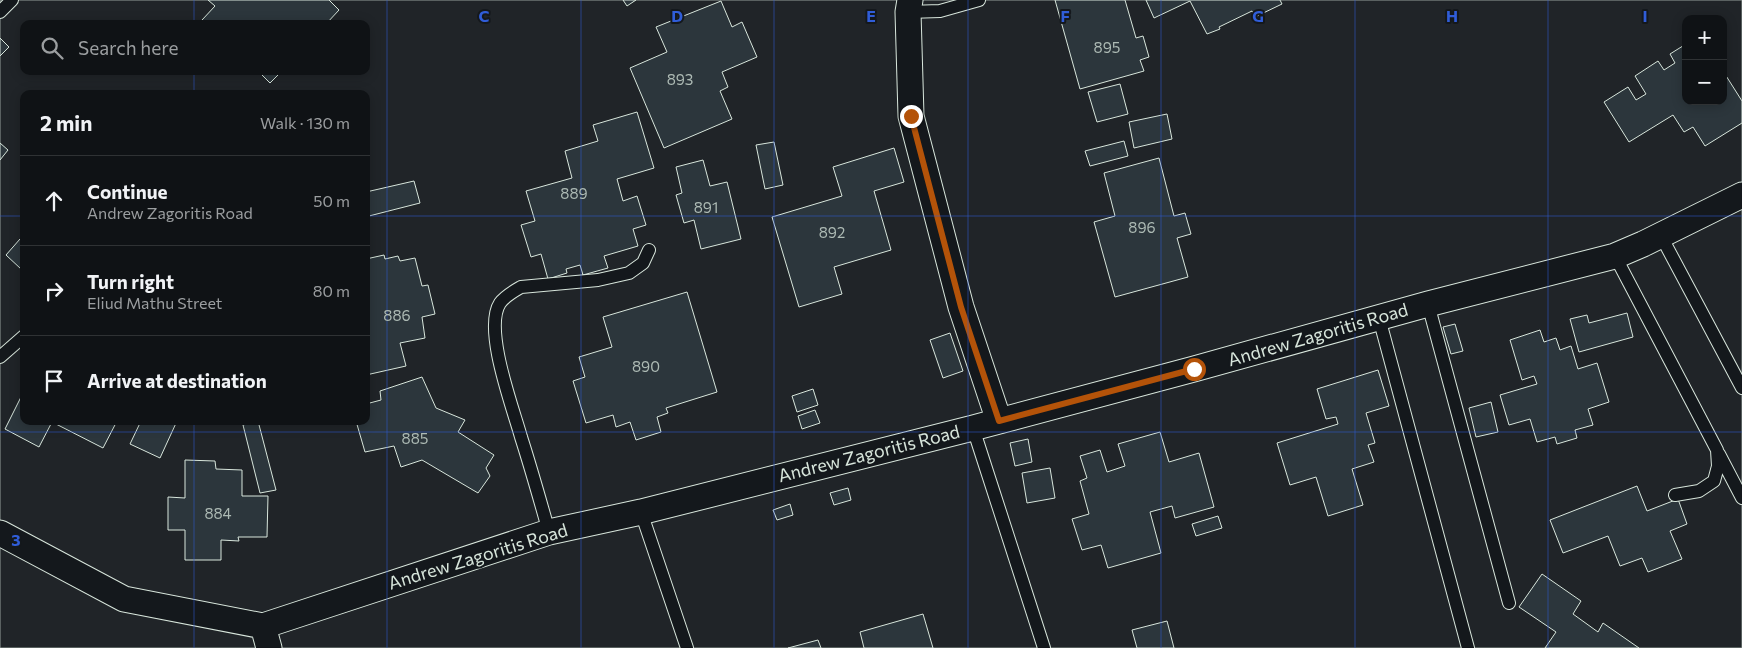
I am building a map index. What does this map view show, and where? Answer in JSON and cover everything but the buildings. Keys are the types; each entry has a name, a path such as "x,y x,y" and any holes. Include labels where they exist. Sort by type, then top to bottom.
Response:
{"street":[{"path":"909,6 911,116 961,307 999,421"},
{"name":"Andrew Zagoritis Road","path":"0,533 124,599 266,637 550,532 641,512 973,428 1428,304 1615,256 1742,195"}],"lane":[{"path":"0,12 12,0"},
{"path":"909,6 940,11 979,0"},
{"path":"1660,236 1742,388"},
{"path":"550,532 519,427 507,394 500,365 494,328 500,304 512,291 521,287 598,280 628,273 643,263 649,250"},
{"path":"1615,256 1742,498"},
{"path":"1428,304 1509,603"},
{"path":"1379,318 1468,648"},
{"path":"0,357 20,340"},
{"path":"973,428 1044,648"},
{"path":"1675,495 1699,491 1714,481 1718,466 1717,450"},
{"path":"641,512 687,648"}],"shaded area":[{"path":"0,0 1742,0 1742,648 0,648"}],"route":[{"path":"911,116 961,307 999,421 1194,369"}]}
